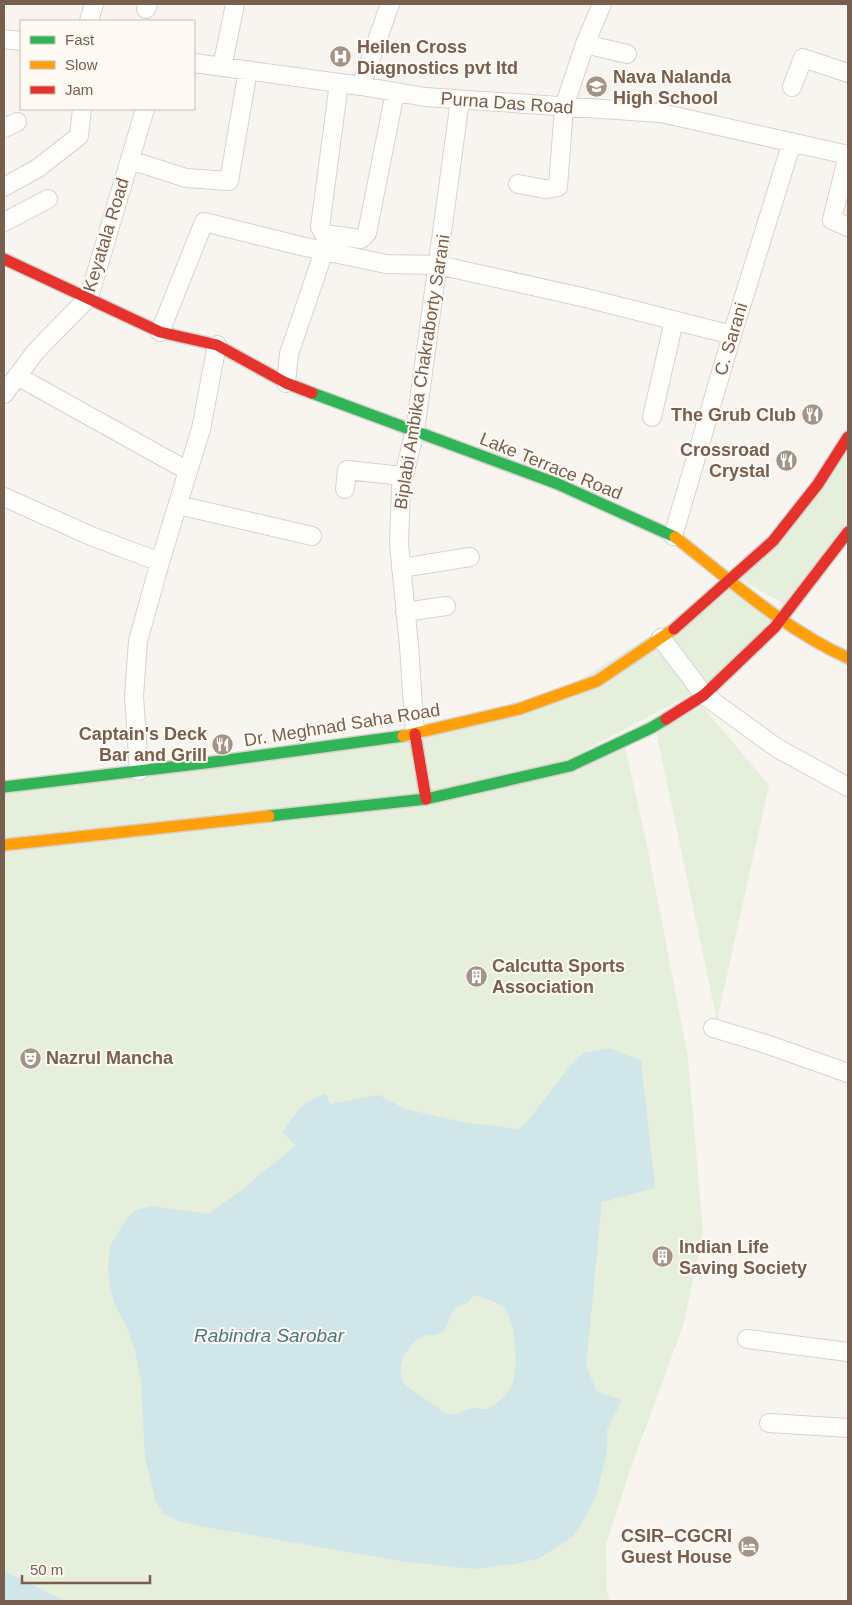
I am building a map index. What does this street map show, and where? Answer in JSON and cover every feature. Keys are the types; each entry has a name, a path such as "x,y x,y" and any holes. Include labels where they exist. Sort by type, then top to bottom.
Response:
{"street":[{"path":"89,20 94,4"},
{"path":"222,67 236,4"},
{"path":"361,86 390,4"},
{"path":"518,184 545,189 558,187 564,107 584,44 602,4"},
{"path":"4,39 20,41"},
{"path":"584,44 627,54"},
{"path":"792,87 803,58 848,73"},
{"name":"Purna Das Road","path":"195,63 361,86 425,97 661,114 848,155"},
{"path":"130,160 186,178 229,181 248,70"},
{"path":"339,83 320,227 324,234 361,239 367,233 394,92"},
{"name":"Biplabi Ambika Chakraborty Sarani","path":"415,734 399,544 403,476 415,432 460,100"},
{"path":"4,187 38,168 78,136 82,110"},
{"name":"Keyatala Road","path":"4,394 36,351 89,297 145,110"},
{"name":"C. Sarani","path":"673,536 732,335 792,142"},
{"path":"848,155 832,220 848,227"},
{"path":"4,222 48,200"},
{"path":"160,332 204,222 386,264 438,265 586,298 732,335"},
{"path":"286,383 289,354 324,251"},
{"name":"Lake Terrace Road","path":"4,258 160,332 217,345 286,383 558,484 673,536 781,620 830,650 848,658"},
{"path":"652,417 674,320"},
{"path":"139,771 134,696 138,641 201,429 217,345"},
{"path":"17,376 188,471"},
{"name":"Dr. Meghnad Saha Road","path":"4,787 415,734 519,709 597,681 672,631 773,541 818,484 848,437"},
{"path":"345,489 348,470 403,476"},
{"path":"4,497 91,536 160,562"},
{"path":"178,505 312,536"},
{"path":"4,845 426,799 570,766 650,728 704,695 775,627 848,532"},
{"path":"401,568 470,557"},
{"path":"405,612 446,606"},
{"path":"661,638 704,695 777,748 848,787"},
{"path":"415,734 426,799"},
{"path":"713,1028 766,1044 848,1073"},
{"path":"747,1338 848,1352"},
{"path":"768,1423 848,1428"}],"green space":[{"path":"848,445 848,523 784,604 738,578"},
{"path":"729,587 776,615 709,685 566,760 430,792 422,738 534,708"},
{"path":"702,706 769,785 717,1021 656,731"},
{"path":"411,738 421,794 4,844 4,791"},
{"path":"623,738 647,845 688,1057 703,1232 684,1323 630,1470 606,1545 607,1593 610,1601 4,1601 4,852 422,803"}],"water":[{"name":"Rabindra Sarobar","path":"609,1048 641,1060 655,1188 602,1202 586,1366 597,1392 622,1400 607,1430 607,1453 596,1496 584,1520 572,1537 540,1558 515,1564 474,1569 406,1562 199,1526 178,1521 164,1514 156,1503 145,1457 141,1380 135,1351 127,1328 114,1303 109,1282 108,1262 111,1244 126,1220 135,1210 152,1206 208,1214 240,1191 295,1146 283,1132 300,1108 311,1100 326,1094 330,1104 379,1095 405,1109 462,1122 519,1129 583,1053","holes":["474,1295 499,1305 510,1318 516,1352 514,1376 508,1392 493,1406 487,1409 469,1409 453,1415 444,1412 405,1385 402,1378 401,1364 412,1345 424,1336 441,1333 456,1307 468,1303"]},
{"path":"4,1571 65,1601 4,1601"}],"traffic: fast":[{"path":"312,393 558,484 675,537"},
{"path":"269,816 426,799 570,766 666,719"},
{"path":"4,787 213,762 403,736"}],"traffic: slow":[{"path":"675,537 758,603 802,633 848,658"},
{"path":"403,736 519,709 597,681 674,629"},
{"path":"4,845 269,816"}],"traffic: jam":[{"path":"4,259 160,332 217,345 286,383 312,393"},
{"path":"674,629 773,541 818,484 848,437"},
{"path":"666,719 704,695 775,627 848,532"},
{"path":"415,734 426,799"}],"place":[{"name":"Heilen Cross Diagnostics pvt ltd","path":"341,57"},
{"name":"Nava Nalanda High School","path":"597,87"},
{"name":"The Grub Club","path":"812,415"},
{"name":"Crossroad Crystal","path":"786,460"},
{"name":"Captain's Deck Bar and Grill","path":"223,744"},
{"name":"Calcutta Sports Association","path":"476,976"},
{"name":"Nazrul Mancha","path":"30,1058"},
{"name":"Indian Life Saving Society","path":"663,1257"},
{"name":"CSIR–CGCRI Guest House","path":"748,1546"}]}
